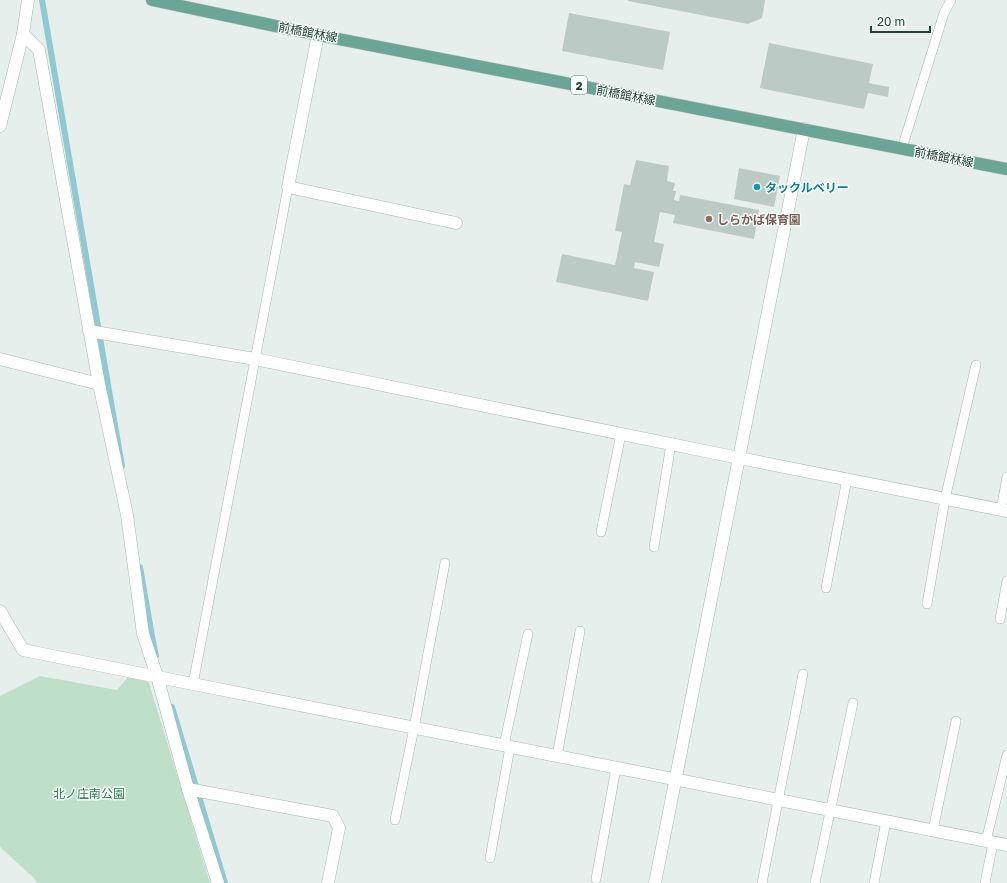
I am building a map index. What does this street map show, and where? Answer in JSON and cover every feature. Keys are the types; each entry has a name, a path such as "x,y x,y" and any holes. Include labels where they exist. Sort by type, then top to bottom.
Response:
{"main road":[{"name":"前橋館林線","path":"152,0 318,35 1007,169"}],"street":[{"path":"0,126 23,34 28,0"},
{"path":"23,34 39,50 99,384 127,515 143,634 157,676 188,789 218,883"},
{"path":"318,35 288,186 456,223"},
{"path":"655,883 804,129"},
{"path":"89,331 255,359 739,458 1004,510"},
{"path":"0,359 99,384"},
{"path":"0,611 23,650 1007,845"},
{"path":"188,789 333,816 339,828 328,883"}],"lane":[{"path":"902,148 944,13 951,0"},
{"path":"193,684 288,186"},
{"path":"927,604 945,499 976,365"},
{"path":"601,532 621,434"},
{"path":"654,546 671,444"},
{"path":"1004,510 1007,477"},
{"path":"826,588 847,479"},
{"path":"395,820 445,563"},
{"path":"1000,619 1007,581"},
{"path":"557,756 580,630"},
{"path":"490,858 507,746 528,634"},
{"path":"762,883 803,674"},
{"path":"815,883 853,703"},
{"path":"933,830 956,721"},
{"path":"985,883 990,842 1007,755"},
{"path":"596,879 616,768"},
{"path":"874,883 886,821"}],"green space":[{"name":"北ノ庄南公園","path":"40,676 117,690 129,676 141,678 149,683 210,883 37,883 34,878 1,848 0,696"}],"building":[{"path":"628,0 765,0 762,18 748,24"},
{"path":"569,13 670,32 663,70 562,51"},
{"path":"769,43 873,64 869,83 889,87 888,97 868,93 864,109 760,88"},
{"path":"636,160 669,166 667,181 675,183 673,191 676,191 674,200 679,201 680,195 759,210 754,239 673,223 675,215 660,212 654,242 664,244 659,267 635,262 634,268 654,272 648,301 556,282 562,254 615,265 622,232 615,231 624,184 630,185"},
{"name":"タックルベリー","path":"739,168 780,176 774,207 734,199"}],"waterway":[{"path":"42,0 122,466"},
{"path":"140,567 156,656"},
{"path":"172,707 225,883"}],"place":[{"name":"タックルベリー","path":"757,187"},
{"name":"しらかば保育園","path":"709,219"}]}
